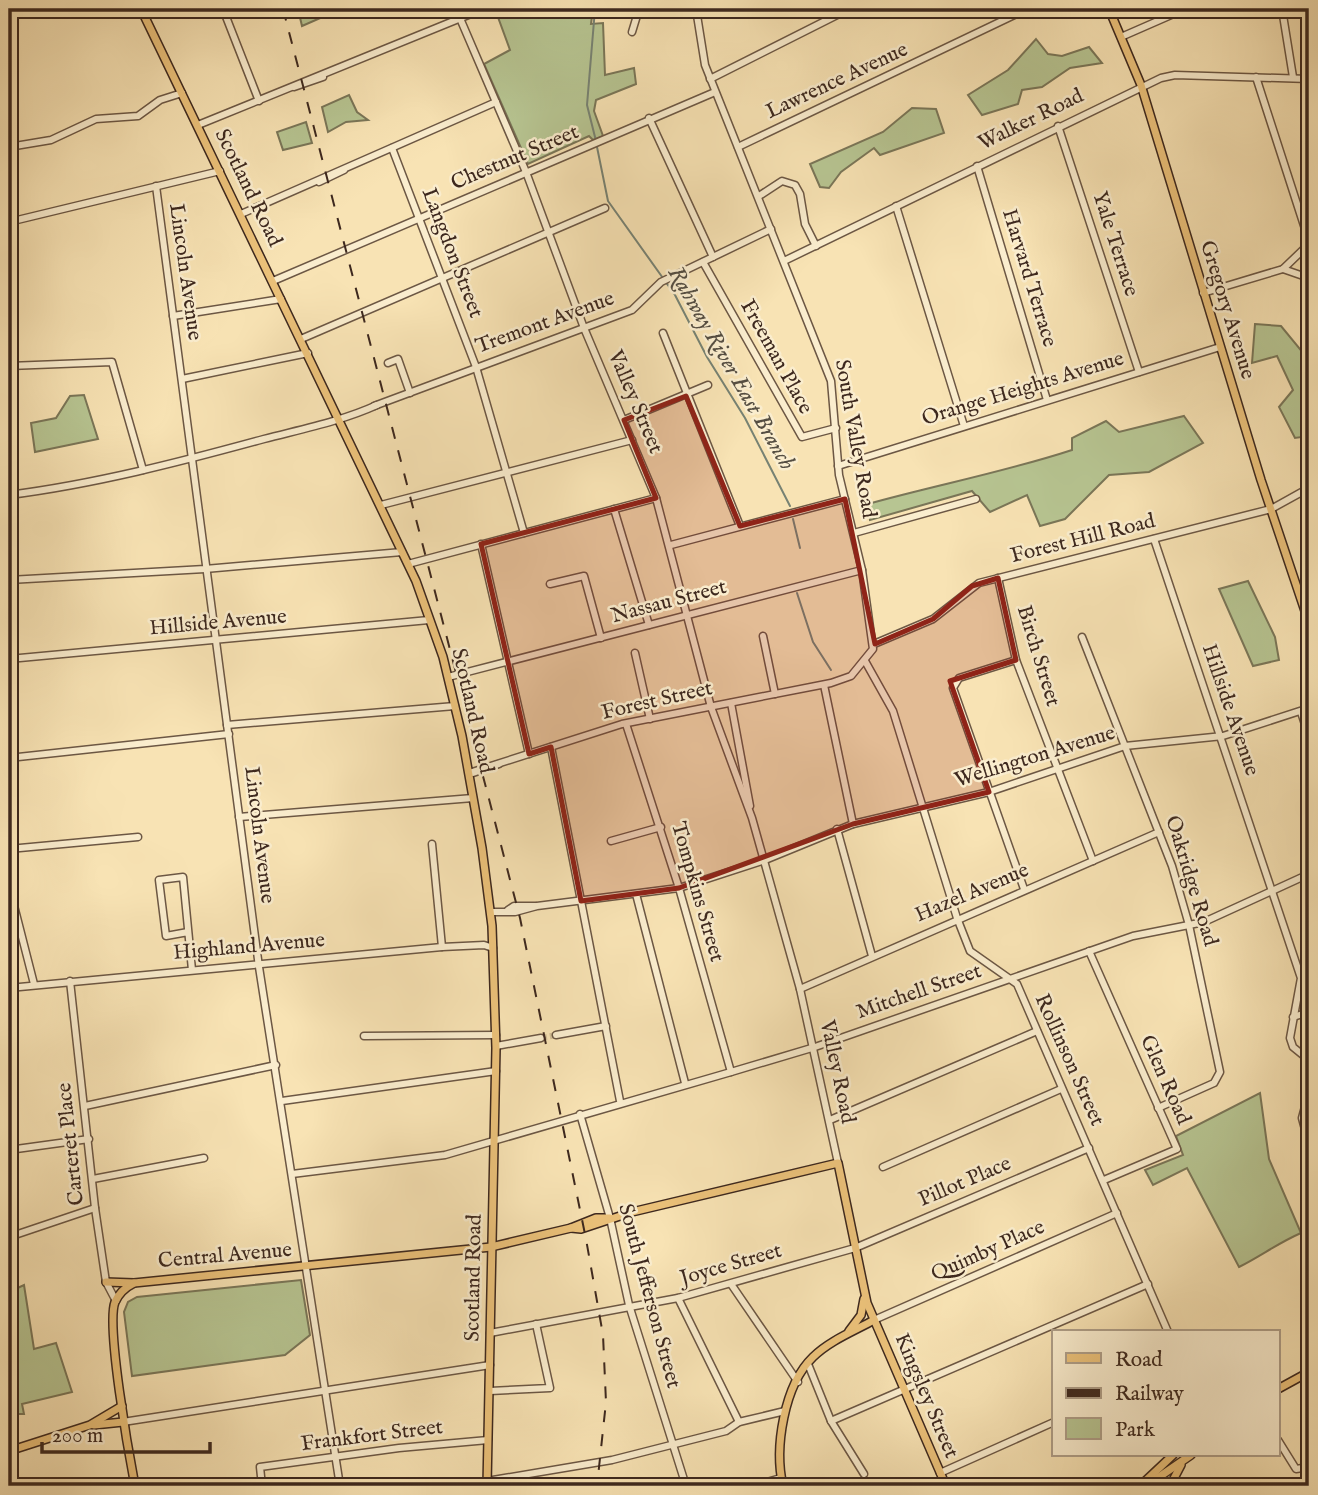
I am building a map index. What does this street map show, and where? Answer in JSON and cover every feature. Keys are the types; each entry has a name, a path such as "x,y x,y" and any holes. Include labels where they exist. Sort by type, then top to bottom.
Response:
{"main road":[{"name":"Scotland Road","path":"142,9 408,564 448,677 455,706 474,798 491,912 493,948 496,1070 487,1484"},
{"name":"Gregory Avenue","path":"1109,9 1141,85 1271,509 1305,599 1309,623"},
{"name":"Central Avenue","path":"116,1301 134,1283 491,1247 571,1228 581,1229 610,1218 838,1163"},
{"name":"Valley Road","path":"838,1163 865,1295 874,1320"},
{"path":"106,1282 134,1283"},
{"path":"846,1336 861,1315 865,1295"},
{"path":"116,1301 113,1320 123,1422 135,1486"},
{"path":"782,1482 779,1443 785,1411 808,1364 815,1355 874,1320"},
{"name":"Kingsley Street","path":"874,1320 946,1486"},
{"path":"1280,1388 1309,1372"},
{"path":"90,1425 122,1406"},
{"path":"9,1451 90,1425 123,1422"},
{"path":"1140,1486 1172,1456"},
{"path":"1170,1486 1185,1456"},
{"path":"1148,1486 1190,1456"},
{"path":"1148,1486 1161,1486"}],"street":[{"path":"223,9 259,101"},
{"name":"Valley Street","path":"456,9 526,172 584,328 656,498 671,545 711,707 765,860"},
{"path":"198,125 292,88 313,83 331,72 483,9"},
{"path":"632,32 639,9"},
{"name":"South Valley Road","path":"696,9 705,65 710,79 831,381 838,466 862,570 874,644"},
{"path":"710,79 849,9"},
{"name":"Lawrence Avenue","path":"737,147 1027,9"},
{"path":"1121,37 1185,9"},
{"path":"1282,9 1293,77"},
{"name":"Walker Road","path":"785,261 1141,85 1175,75 1309,79"},
{"path":"1203,293 1283,269 1309,243 1256,77"},
{"name":"Chestnut Street","path":"273,281 602,138 715,92"},
{"path":"9,147 51,139 96,119 138,116 166,97 182,93"},
{"path":"241,214 337,175 351,166 496,102"},
{"path":"649,118 713,257"},
{"name":"Yale Terrace","path":"1058,126 1139,372"},
{"name":"Langdon Street","path":"392,148 476,367 524,533"},
{"name":"Harvard Terrace","path":"977,166 1047,400"},
{"path":"9,222 220,172"},
{"path":"759,196 782,181 795,185 800,194 805,224 816,246"},
{"name":"Lincoln Avenue","path":"156,186 258,964 282,1101 340,1486"},
{"path":"896,206 964,426"},
{"path":"301,339 605,208"},
{"name":"Tremont Avenue","path":"9,495 63,488 143,470 339,419 632,310 661,282 771,229"},
{"name":"Freeman Place","path":"704,262 802,437 836,428"},
{"path":"1283,269 1309,278"},
{"path":"173,316 281,299"},
{"path":"663,333 740,526"},
{"name":"Orange Heights Avenue","path":"838,466 1220,347"},
{"path":"182,379 308,353"},
{"path":"388,363 398,359 410,393"},
{"path":"9,366 112,362 143,470"},
{"path":"624,420 708,385"},
{"path":"381,505 632,440"},
{"name":"Forest Hill Road","path":"874,644 933,619 972,586 1271,509 1309,488"},
{"path":"408,564 656,498"},
{"path":"671,545 845,499"},
{"path":"854,533 976,499"},
{"path":"614,509 649,625"},
{"name":"Hillside Avenue","path":"1154,539 1301,978 1303,986 1293,1017"},
{"path":"481,544 529,754"},
{"path":"9,580 207,569 402,552"},
{"name":"Nassau Street","path":"448,677 862,570"},
{"path":"550,584 584,576 601,638"},
{"name":"Birch Street","path":"998,578 1016,660 1093,861"},
{"name":"Hillside Avenue","path":"9,659 429,621"},
{"path":"763,636 775,694"},
{"name":"Oakridge Road","path":"1082,638 1159,832 1189,925 1220,1072 1214,1083 1158,1108"},
{"path":"853,824 824,685 851,676 865,661 874,644"},
{"path":"635,653 650,719"},
{"path":"1016,660 959,678 953,688 1024,889"},
{"name":"Rollinson Street","path":"865,661 889,699 957,918 970,951 1017,984 1167,1330"},
{"name":"Forest Street","path":"469,773 492,769 501,763 626,724 824,685"},
{"name":"Valley Street","path":"731,703 752,818"},
{"path":"228,725 455,706"},
{"name":"Wellington Avenue","path":"491,912 508,910 514,906 537,906 679,888 765,860 837,829 989,792 1125,746 1220,737 1309,708"},
{"path":"1301,712 1309,737"},
{"name":"Tompkins Street","path":"626,724 661,827 731,1072"},
{"path":"9,758 229,734"},
{"path":"551,747 620,1101"},
{"path":"239,817 474,798"},
{"path":"611,841 661,827"},
{"path":"837,829 872,956"},
{"name":"Hazel Avenue","path":"800,989 957,918 1159,832"},
{"path":"9,849 138,838"},
{"path":"432,844 442,947"},
{"name":"Valley Road","path":"765,860 815,1046 838,1163"},
{"name":"Mitchell Street","path":"292,1174 444,1155 620,1101 731,1072 815,1046 1133,936 1212,919 1309,874"},
{"path":"188,932 166,936 159,880 183,877 192,970"},
{"path":"9,886 34,984"},
{"path":"636,894 685,1083"},
{"name":"Highland Avenue","path":"9,988 442,947 484,945 493,948"},
{"name":"Glen Road","path":"1089,951 1177,1149 1104,1180"},
{"name":"Carteret Place","path":"70,981 95,1208 106,1282 116,1301"},
{"path":"1309,1012 1293,1017 1290,1038 1293,1047 1309,1060"},
{"path":"556,1035 606,1026"},
{"path":"830,1120 1037,1031"},
{"path":"364,1036 496,1035"},
{"path":"496,1046 541,1038"},
{"path":"85,1106 276,1065"},
{"path":"282,1101 496,1070"},
{"path":"883,1167 1061,1089"},
{"path":"1309,1092 1302,1118 1309,1144"},
{"name":"South Jefferson Street","path":"580,1114 610,1218 629,1306 686,1486"},
{"path":"9,1150 89,1139"},
{"name":"Pillot Place","path":"855,1248 1089,1148"},
{"path":"93,1179 204,1158"},
{"path":"9,1236 95,1208"},
{"name":"Quimby Place","path":"874,1320 1117,1213"},
{"name":"Joyce Street","path":"490,1332 678,1298 855,1248"},
{"path":"731,1284 798,1382"},
{"path":"831,1422 1148,1284"},
{"path":"678,1298 739,1422"},
{"path":"490,1391 550,1388 536,1324"},
{"path":"808,1364 831,1422 864,1474"},
{"path":"123,1422 490,1365"},
{"path":"487,1484 673,1444 726,1431 739,1422 785,1411"},
{"path":"940,1473 1052,1423"},
{"name":"Frankfort Street","path":"262,1486 260,1467 488,1440"},
{"path":"1280,1443 1296,1469 1309,1467"},
{"path":"754,1486 782,1482"}],"highlighted area":[{"path":"686,396 740,526 845,499 875,644 933,619 972,586 998,578 1016,660 950,681 989,792 853,824 679,888 581,901 551,747 529,754 481,544 656,498 624,420"}],"green space":[{"path":"298,9 327,11 325,16 302,26"},
{"path":"495,9 593,9 591,24 603,23 605,75 634,68 636,84 596,100 594,111 603,136 593,140 589,136 528,164 484,64 510,50"},
{"path":"1036,39 1048,54 1062,56 1089,47 1102,63 1070,68 1042,87 1022,90 1018,104 982,115 968,95 1008,70"},
{"path":"349,95 357,112 368,120 346,122 328,132 322,107"},
{"path":"912,108 936,109 944,133 880,155 874,148 841,172 829,188 820,187 810,164 883,132"},
{"path":"306,122 312,143 283,150 277,132"},
{"path":"1255,324 1281,326 1309,360 1309,436 1295,438 1279,407 1293,390 1277,356 1252,363"},
{"path":"84,395 98,439 35,452 31,423 56,418 70,396"},
{"path":"1184,416 1203,443 1149,472 1109,475 1065,519 1040,526 1027,495 990,512 972,491 870,520 868,504 1072,450 1072,438 1106,421 1119,432"},
{"path":"1248,581 1275,637 1279,660 1253,666 1219,589"},
{"path":"1260,1093 1269,1159 1301,1233 1239,1267 1187,1168 1153,1185 1145,1170 1183,1155 1176,1136"},
{"path":"301,1280 310,1335 285,1355 132,1376 124,1312 128,1302 137,1297"},
{"path":"24,1285 34,1349 56,1343 72,1392 22,1404 24,1414 14,1414 9,1402 9,1292"}],"waterway":[{"name":"Rahway River East Branch","path":"595,9 587,105 596,141"},
{"name":"Rahway River East Branch","path":"597,147 608,201 675,295 707,357 745,418 790,506"},
{"name":"Rahway River East Branch","path":"793,519 800,548"},
{"name":"Rahway River East Branch","path":"797,593 813,642 831,670"}],"tunnel":[{"path":"541,1038 556,1035"}],"railway":[{"path":"283,9 520,918 603,1335 606,1402 597,1486"}]}
